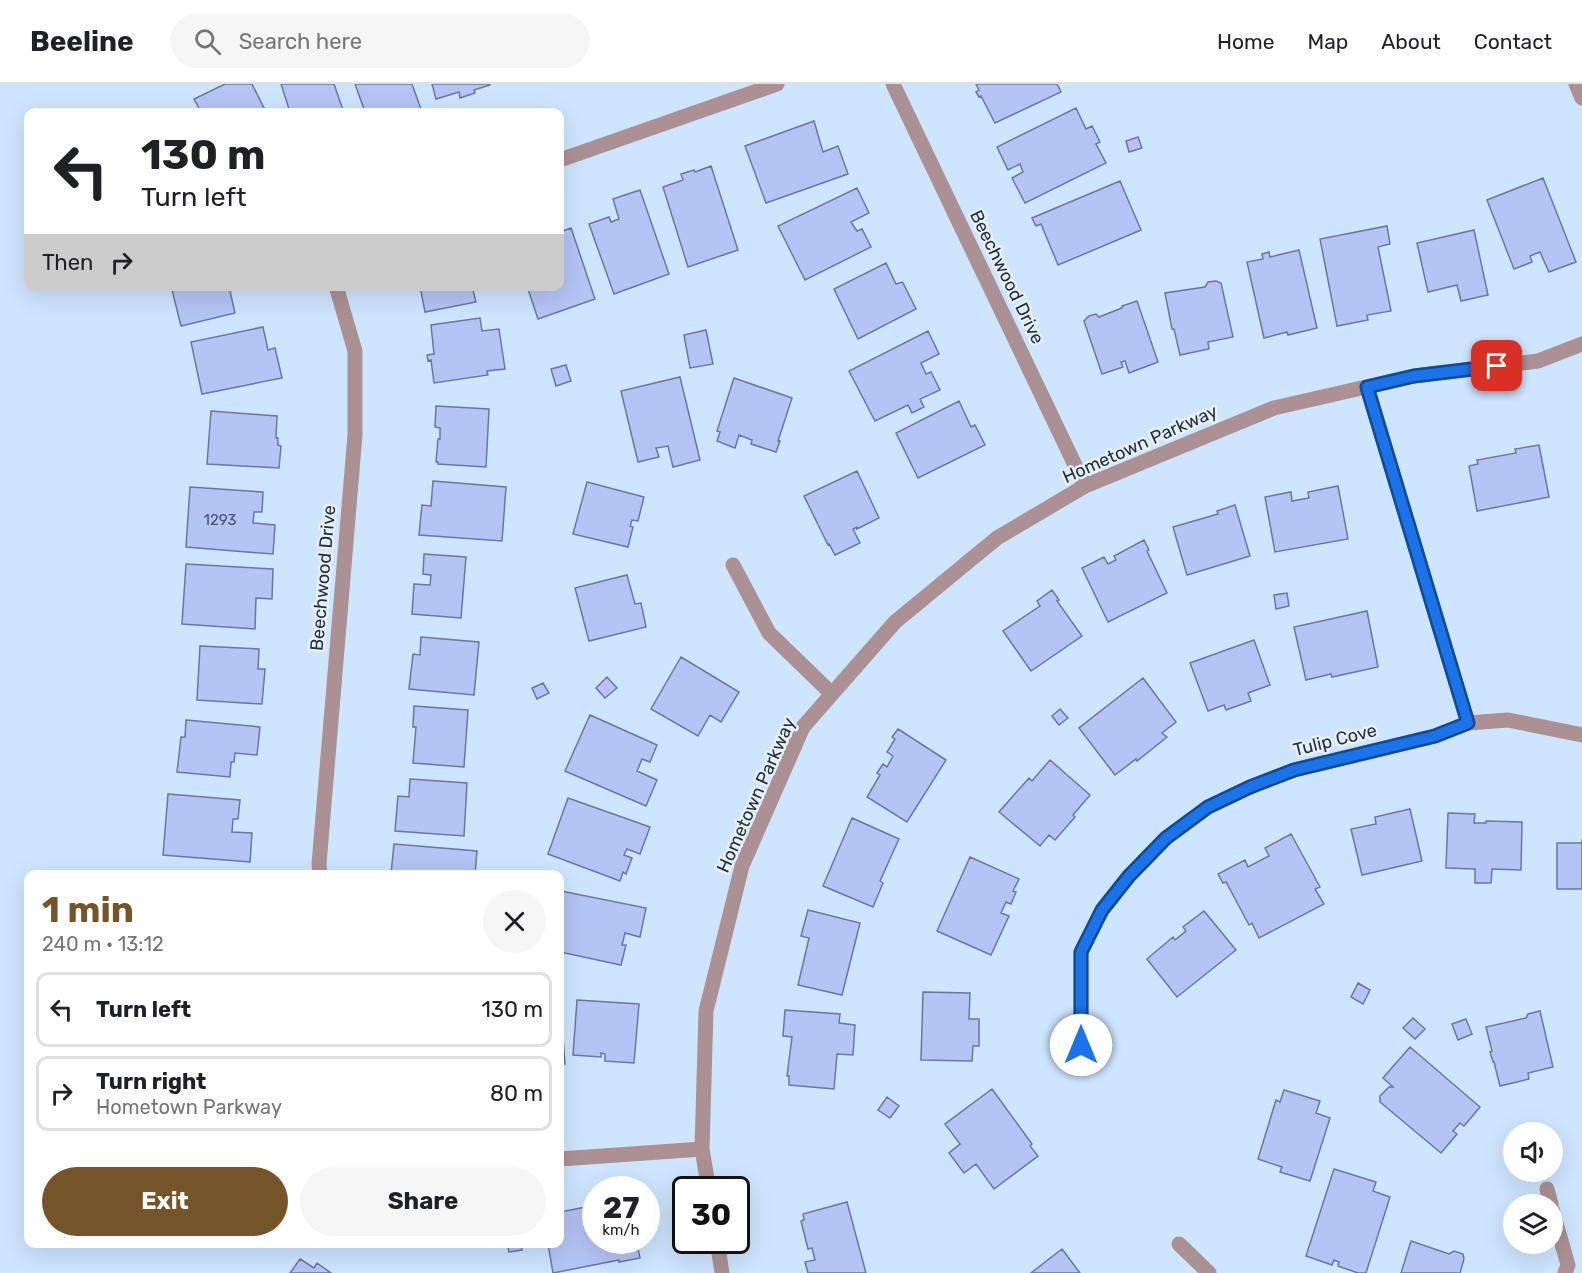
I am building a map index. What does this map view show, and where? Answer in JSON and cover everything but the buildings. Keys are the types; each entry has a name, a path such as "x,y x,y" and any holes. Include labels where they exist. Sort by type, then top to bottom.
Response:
{"street":[{"path":"564,159 777,84"},
{"name":"Beechwood Drive","path":"893,84 1085,486"},
{"path":"1576,84 1582,98"},
{"name":"Beechwood Drive","path":"320,870 355,435 355,351 337,291"},
{"name":"Hometown Parkway","path":"707,1176 702,1149 706,1011 742,866 802,727 895,622 997,538 1085,486 1274,408 1414,376 1538,361 1582,344"},
{"path":"1367,387 1468,723"},
{"path":"733,565 769,633 832,694"},
{"name":"Tulip Cove","path":"1081,1045 1081,952 1102,910 1129,876 1166,838 1208,807 1294,770 1435,736 1468,723 1508,720 1582,735"},
{"path":"564,1159 702,1149"},
{"path":"1179,1244 1209,1273"},
{"path":"1563,1248 1568,1265 1565,1273"},
{"path":"719,1254 722,1273"}],"route":[{"path":"1081,1045 1081,952 1102,910 1129,876 1166,838 1208,807 1294,770 1435,736 1468,723 1367,387 1414,376 1497,366"}]}
